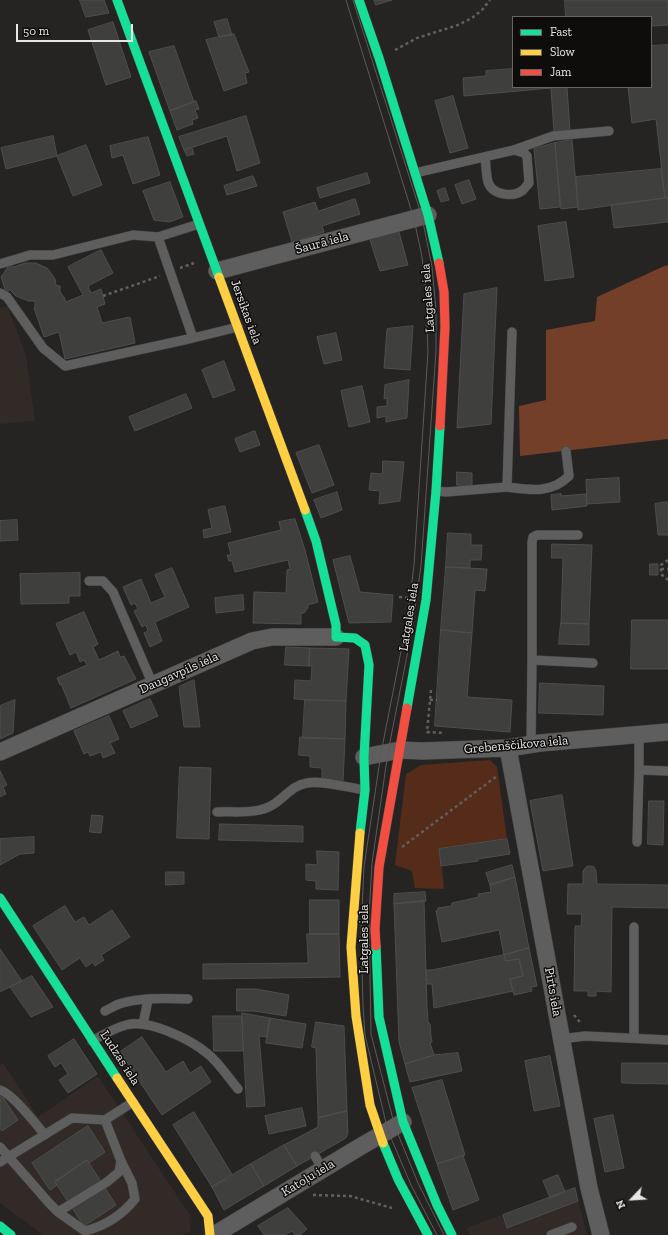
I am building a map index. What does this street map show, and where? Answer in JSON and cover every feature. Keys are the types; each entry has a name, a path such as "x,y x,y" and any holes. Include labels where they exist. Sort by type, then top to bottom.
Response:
{"street":[{"name":"Jersikas iela","path":"117,0 316,541 336,625 336,637"},
{"name":"Latgales iela","path":"360,0 428,215 439,261 444,292 445,327 436,491 426,600 379,867 375,929 379,1018 403,1122 437,1205 452,1235"},
{"name":"Šaurā iela","path":"217,271 428,215"},
{"name":"Daugavpils iela","path":"0,752 252,641 272,637 336,637 355,638 365,645"},
{"name":"Latgales iela","path":"365,645 369,665 364,757 365,790 357,861 351,947 356,1016 370,1105 380,1135 398,1179 428,1235"},
{"name":"Grebenščikova iela","path":"364,757 400,750 422,751 508,748 531,744 668,732"},
{"name":"Pirts iela","path":"508,748 589,1188 601,1235"},
{"name":"Ludzas iela","path":"0,898 4,912 200,1203 208,1216 210,1235"},
{"name":"Katoļu iela","path":"214,1235 319,1163 380,1135 403,1122"}],"lane":[{"path":"415,173 514,150 553,136 609,132"},
{"path":"485,157 488,183 494,191 500,194 514,194 522,191 529,183 527,156 524,153 514,150"},
{"path":"0,264 30,255 53,255 133,235 158,237 199,224"},
{"path":"158,237 193,338"},
{"path":"0,293 7,297 43,348 65,366 238,327"},
{"path":"507,487 512,332"},
{"path":"436,491 446,492 507,487 536,491 563,482 569,476 566,451"},
{"path":"531,744 533,537 537,535 578,535"},
{"path":"89,581 102,581 113,592 153,685"},
{"path":"532,660 593,663"},
{"path":"637,842 639,735"},
{"path":"639,770 668,771"},
{"path":"217,812 261,810 273,805 300,785 308,783 365,790"},
{"path":"634,927 634,1038"},
{"path":"105,1011 120,1004 148,1000 188,999"},
{"path":"143,1024 148,1000"},
{"path":"92,1041 112,1030 127,1025 143,1024 163,1030 193,1042 209,1055 238,1089"},
{"path":"562,1039 581,1036 668,1040"},
{"path":"0,1090 4,1091 22,1107 45,1135"},
{"path":"4,1160 72,1118 105,1120 133,1102"},
{"path":"0,1147 4,1160 58,1212 85,1231 98,1228 125,1211 135,1199 132,1183 121,1161 105,1120"},
{"path":"58,1212 107,1182 119,1172 121,1161"},
{"path":"550,1235 572,1227"}],"path":[{"path":"394,51 417,38 451,27 472,18 482,10 490,0"},
{"path":"668,560 661,565 661,574 668,580"},
{"path":"661,569 668,569"},
{"path":"430,700 437,700"},
{"path":"398,850 503,772 512,769"},
{"path":"570,1011 579,1021 581,1036"},
{"path":"312,1195 350,1196 395,1209"}],"shaded area":[{"path":"668,265 668,439 520,456 519,406 546,400 546,330 595,321 597,297"},
{"path":"7,306 26,355 35,421 0,424 0,308"},
{"path":"490,760 497,767 507,839 440,849 444,889 415,888 412,871 395,865 406,774 421,765"},
{"path":"3,1063 38,1117 98,1076 191,1217 190,1231 182,1235 43,1235 0,1203 0,1065"},
{"path":"575,1188 587,1235 470,1235 466,1228"}],"building":[{"path":"80,0 104,0 109,13 86,17"},
{"path":"374,0 392,0 376,5"},
{"path":"565,0 668,0 668,25 652,26 652,16 566,16"},
{"path":"227,19 232,35 219,37 214,22"},
{"path":"113,22 131,77 106,85 88,30"},
{"path":"234,34 249,72 245,73 247,83 224,91 206,40"},
{"path":"668,45 668,198 665,198 656,119 632,123 628,88 652,88 652,46"},
{"path":"174,46 194,102 170,111 149,52"},
{"path":"512,69 512,88 551,88 464,96 463,78 486,76 486,71"},
{"path":"551,88 567,88 570,131 554,132"},
{"path":"453,96 468,148 450,153 435,101"},
{"path":"196,101 199,109 195,110 198,118 192,120 193,124 177,130 170,111"},
{"path":"246,116 260,163 237,171 227,136 184,150 179,137"},
{"path":"53,136 57,156 6,169 1,148"},
{"path":"148,137 160,175 133,184 123,155 112,158 110,146"},
{"path":"572,140 578,207 561,209 555,143"},
{"path":"555,143 560,207 540,209 534,149"},
{"path":"86,145 102,185 73,196 57,156"},
{"path":"192,148 194,154 187,156 184,150"},
{"path":"661,169 665,198 578,210 576,177"},
{"path":"367,173 370,183 320,198 317,188"},
{"path":"253,176 257,186 227,195 224,186"},
{"path":"469,180 476,199 462,204 455,185"},
{"path":"170,182 183,217 169,222 154,220 143,191"},
{"path":"445,188 449,200 441,202 437,191"},
{"path":"668,198 668,222 614,228 611,205"},
{"path":"355,199 360,214 322,226 324,232 292,242 283,212 315,202 318,211"},
{"path":"566,222 574,277 545,281 538,226"},
{"path":"399,232 408,265 380,271 370,240"},
{"path":"101,250 113,273 88,286 91,293 101,289 105,304 97,307 102,323 130,317 135,343 65,359 59,332 44,337 34,308 35,301 28,301 16,296 10,290 6,292 1,277 10,264 14,267 25,263 36,263 47,268 51,273 55,279 56,285 60,286 60,292 66,302 83,295 68,267"},
{"path":"497,288 491,424 457,428 464,294"},
{"path":"413,326 410,370 384,368 387,329"},
{"path":"336,333 342,360 324,364 317,337"},
{"path":"224,361 235,390 213,398 202,370"},
{"path":"409,380 407,418 386,422 386,416 377,418 377,407 387,406 387,398 384,399 385,385"},
{"path":"362,386 370,422 349,427 341,391"},
{"path":"186,394 192,408 135,431 129,417"},
{"path":"255,431 260,445 240,452 235,439"},
{"path":"319,445 334,485 312,493 296,453"},
{"path":"383,461 404,462 400,501 379,504 380,491 369,490 371,473 382,474"},
{"path":"457,472 472,473 472,486 457,485"},
{"path":"619,478 620,502 587,504 586,480"},
{"path":"337,492 342,510 321,518 314,500"},
{"path":"561,494 561,496 586,494 587,506 552,510 551,495"},
{"path":"668,502 668,535 658,535 655,504"},
{"path":"225,506 231,532 204,538 203,530 212,528 208,510"},
{"path":"295,519 305,550 318,602 308,605 308,608 304,613 301,613 301,624 253,623 254,592 286,593 287,570 290,569 288,560 235,572 232,561 229,561 227,555 231,555 228,543 281,530 279,522"},
{"path":"17,520 18,540 0,541 0,521"},
{"path":"448,533 471,534 471,545 482,545 481,560 470,560 470,568 446,567"},
{"path":"552,544 592,545 589,624 561,623 563,558 552,558"},
{"path":"350,556 360,592 393,595 391,622 349,623 333,560"},
{"path":"650,564 658,564 658,575 650,575"},
{"path":"446,567 487,569 485,591 475,590 472,633 441,630"},
{"path":"172,568 189,607 155,622 162,641 150,647 144,633 148,631 146,625 142,627 134,611 138,609 135,603 131,605 123,587 141,579 151,603 165,597 155,575"},
{"path":"80,573 80,596 69,596 69,603 21,604 20,574"},
{"path":"243,595 244,610 216,613 215,598"},
{"path":"84,612 98,644 93,647 99,660 118,651 120,657 124,656 136,679 71,708 57,678 87,665 84,660 80,662 76,652 70,655 56,624"},
{"path":"632,620 668,620 668,669 631,669"},
{"path":"561,623 589,624 589,645 559,644"},
{"path":"441,630 472,633 467,697 512,700 510,732 435,726"},
{"path":"286,647 310,648 309,666 285,665"},
{"path":"310,648 349,649 346,701 294,699 295,680 311,681 312,666 309,666"},
{"path":"194,680 200,727 184,727 179,687"},
{"path":"540,683 604,686 603,715 539,713"},
{"path":"150,699 158,716 131,728 123,711"},
{"path":"15,700 13,733 0,739 0,706"},
{"path":"305,700 346,701 345,739 303,738"},
{"path":"109,716 119,739 110,743 115,753 103,758 101,752 90,756 88,752 84,754 74,731"},
{"path":"300,737 345,739 343,781 322,780 322,768 310,767 310,756 299,755"},
{"path":"180,767 211,768 209,839 177,838"},
{"path":"0,771 7,785 3,787 6,794 0,797"},
{"path":"562,795 573,866 543,871 530,801"},
{"path":"649,801 664,801 663,845 648,844"},
{"path":"92,815 103,816 101,833 90,832"},
{"path":"220,824 303,826 303,842 219,840"},
{"path":"34,837 34,853 20,854 0,865 0,839"},
{"path":"507,839 510,854 478,859 478,861 441,866 439,849"},
{"path":"317,851 339,852 338,890 316,889 316,881 306,880 306,864 317,865"},
{"path":"512,865 515,877 490,885 486,873"},
{"path":"586,867 594,867 596,871 597,884 668,885 668,908 612,907 611,992 596,991 596,996 588,996 588,991 574,991 575,926 581,926 582,914 567,914 568,884 583,884 583,871"},
{"path":"166,872 184,872 184,884 166,885"},
{"path":"515,877 529,948 504,955 499,930 442,942 436,911 438,908 452,906 452,903 479,897 478,894 491,892 490,885"},
{"path":"425,892 426,901 394,904 394,894"},
{"path":"310,900 339,900 339,934 310,934"},
{"path":"424,901 427,1007 432,1042 430,1043 434,1055 405,1064 399,1042 394,904"},
{"path":"65,906 75,922 84,917 89,925 112,910 130,937 101,955 104,960 95,966 93,962 86,967 80,958 62,970 33,926"},
{"path":"307,934 339,934 340,977 203,979 203,964 308,963"},
{"path":"529,948 537,986 531,987 532,991 514,995 510,979 523,976 519,959 506,961 504,955"},
{"path":"0,949 22,981 0,992"},
{"path":"504,955 506,961 519,959 523,976 510,979 513,991 434,1008 432,984 427,984 426,970"},
{"path":"32,976 53,1007 31,1017 10,987"},
{"path":"237,989 256,989 289,995 286,1016 254,1011 237,1011"},
{"path":"242,1013 270,1018 267,1037 259,1036 265,1106 247,1107"},
{"path":"213,1016 242,1016 243,1051 214,1051"},
{"path":"270,1018 306,1024 302,1048 266,1043"},
{"path":"316,1022 344,1026 347,1111 318,1118 316,1048 312,1047"},
{"path":"142,1037 166,1072 183,1061 190,1073 201,1066 211,1082 162,1115 120,1052"},
{"path":"74,1039 97,1074 68,1093 59,1080 68,1074 61,1063 55,1067 48,1056"},
{"path":"458,1053 462,1071 410,1082 405,1064 434,1055"},
{"path":"550,1056 560,1106 534,1111 525,1061"},
{"path":"622,1063 668,1063 668,1084 622,1083"},
{"path":"442,1080 465,1155 437,1164 412,1088"},
{"path":"2,1096 18,1120 2,1131 0,1128 0,1097"},
{"path":"302,1108 306,1126 269,1134 265,1116"},
{"path":"347,1111 348,1133 346,1138 297,1166 284,1145 318,1127 318,1118"},
{"path":"194,1112 233,1176 212,1187 173,1125"},
{"path":"613,1115 624,1168 605,1172 594,1119"},
{"path":"88,1126 105,1152 89,1163 87,1160 55,1182 57,1185 50,1190 32,1163"},
{"path":"284,1145 297,1166 264,1186 251,1164"},
{"path":"463,1156 479,1200 453,1210 437,1164"},
{"path":"87,1160 116,1205 84,1226 55,1182"},
{"path":"251,1164 264,1186 224,1210 212,1187"},
{"path":"558,1175 565,1192 550,1198 543,1181"},
{"path":"575,1188 578,1201 507,1228 503,1215"},
{"path":"288,1208 307,1229 300,1235 295,1235 292,1231 285,1235 264,1235 258,1226"}],"tram line":[{"path":"346,0 414,219 422,257 425,284 428,351 414,565 403,641 381,753 364,867 361,932 365,1035 388,1131 411,1185 437,1235"},
{"path":"353,0 422,217 432,267 436,310 436,351 421,566 412,630 388,752 372,863 369,916 371,1034 395,1127 418,1183 444,1235"}],"traffic: fast":[{"path":"117,0 219,277"},
{"path":"359,0 379,58 428,215 439,263"},
{"path":"407,708 426,600 436,491 440,426"},
{"path":"305,510 316,541 336,625 336,637 355,638 365,645 369,665 364,757 365,790 360,833"},
{"path":"0,898 117,1078"},
{"path":"376,946 379,1017 403,1122 437,1205 452,1235"},
{"path":"383,1143 398,1179 428,1235"},
{"path":"0,1226 11,1235"}],"traffic: slow":[{"path":"219,277 305,510"},
{"path":"360,833 351,947 356,1016 370,1105 383,1143"},
{"path":"117,1078 208,1216 210,1235"}],"traffic: jam":[{"path":"439,263 444,292 445,327 440,426"},
{"path":"376,946 375,929 379,867 407,708"}]}
